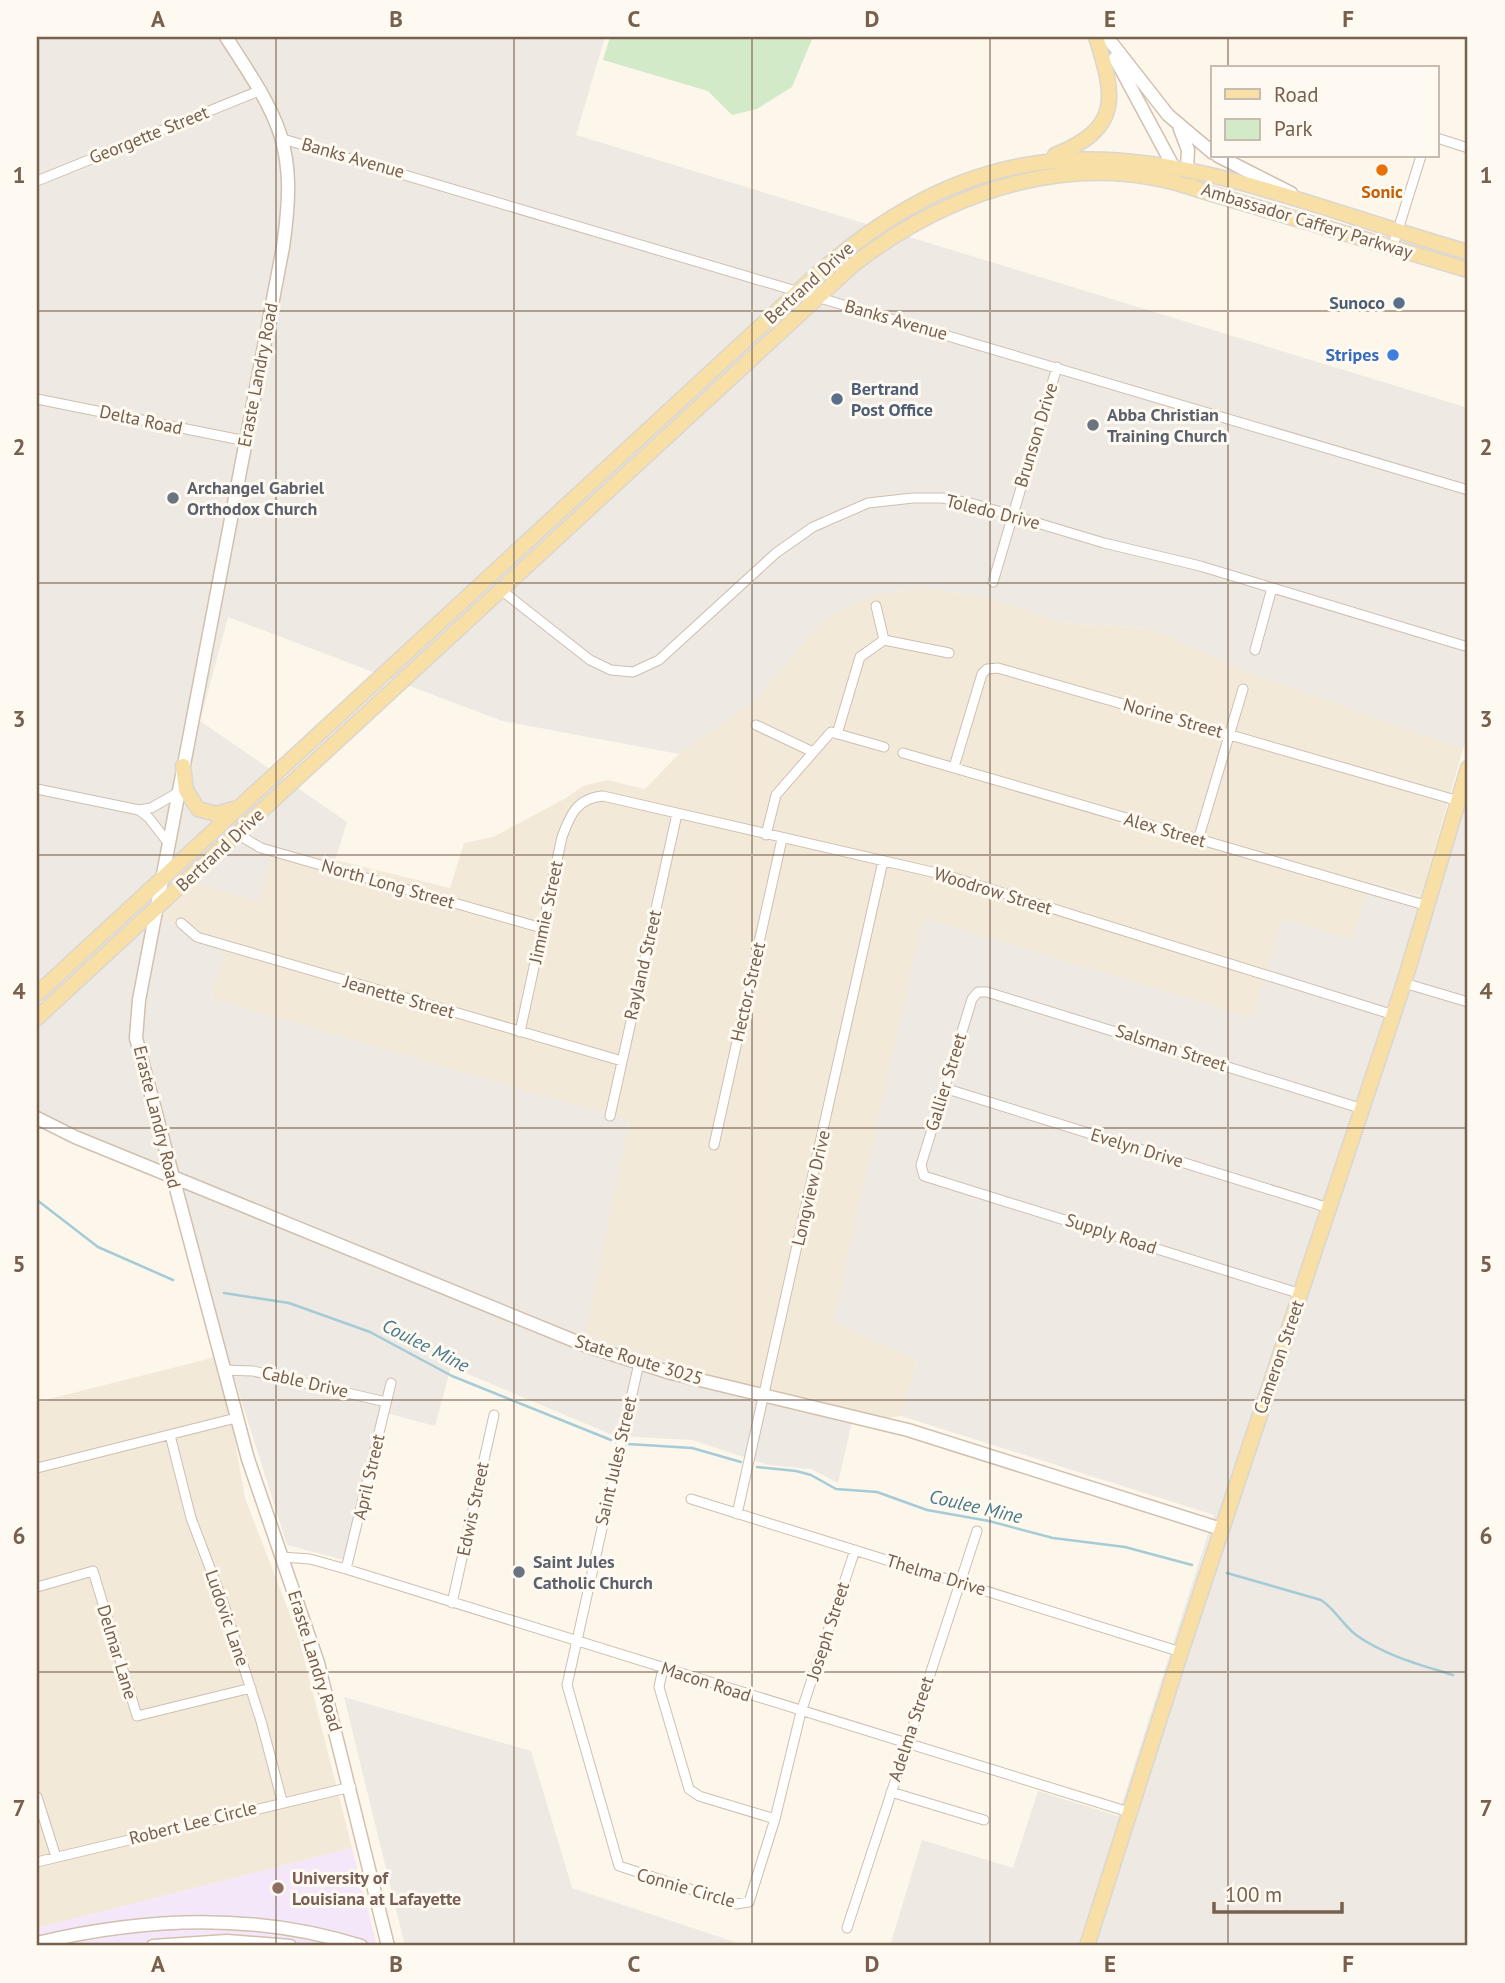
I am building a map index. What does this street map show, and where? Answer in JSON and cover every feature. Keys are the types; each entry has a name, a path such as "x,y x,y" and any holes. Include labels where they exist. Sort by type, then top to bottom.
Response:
{"main road":[{"path":"1041,161 1083,143 1105,120 1112,91 1096,37"},
{"name":"Bertrand Drive","path":"37,994 799,291 862,235 915,201 971,178 1041,161 1107,158 1333,212"},
{"name":"Bertrand Drive","path":"37,1018 853,265 900,231 950,204 982,192 1035,178 1073,173 1181,174"},
{"name":"Ambassador Caffery Parkway","path":"1181,174 1199,190 1468,270"},
{"name":"Ambassador Caffery Parkway","path":"1333,212 1468,252"},
{"path":"183,766 186,790 198,809 216,814 238,807"},
{"name":"Cameron Street","path":"1087,1946 1221,1530 1394,1015 1468,768"}],"street":[{"name":"Eraste Landry Road","path":"226,37 261,90 284,139 288,212 139,1000 136,1038 236,1418 318,1663 351,1787 387,1946"},
{"path":"1105,37 1179,125 1211,150"},
{"name":"Ambassador Caffery Parkway","path":"1105,37 1181,174"},
{"name":"Georgette Street","path":"37,181 261,90"},
{"path":"1179,125 1188,149 1181,174"},
{"path":"1438,138 1468,148"},
{"name":"Banks Avenue","path":"284,139 1468,490"},
{"path":"1222,158 1333,212"},
{"path":"1392,249 1420,158"},
{"name":"Brunson Drive","path":"993,582 1056,367"},
{"name":"Delta Road","path":"37,399 246,441"},
{"name":"Toledo Drive","path":"500,590 590,660 611,670 633,672 651,666 669,652 786,544 847,510 890,499 924,498 961,501 1012,514 1468,647"},
{"path":"1255,650 1272,588"},
{"path":"876,606 884,640"},
{"path":"837,734 860,657 884,640 950,653"},
{"path":"392,667 401,681"},
{"name":"Norine Street","path":"954,767 982,674 991,668 1459,801"},
{"path":"1198,840 1243,689"},
{"path":"756,725 813,752"},
{"path":"766,835 776,795 831,732 884,747"},
{"name":"Alex Street","path":"903,754 1428,906"},
{"path":"37,789 139,810 151,808 179,792"},
{"name":"Woodrow Street","path":"586,799 603,796 945,875 1394,1015"},
{"name":"Jimmie Street","path":"520,1032 562,837 573,811 586,799"},
{"path":"139,810 152,820 169,844"},
{"name":"Rayland Street","path":"610,1116 677,814"},
{"name":"North Long Street","path":"237,834 261,848 542,928"},
{"name":"Hector Street","path":"714,1145 782,839"},
{"name":"Longview Drive","path":"737,1514 883,861"},
{"name":"Jeanette Street","path":"181,923 197,937 622,1061"},
{"path":"1404,982 1468,1002"},
{"name":"Gallier Street","path":"923,1174 920,1165 972,999 978,992"},
{"name":"Salsman Street","path":"978,992 987,992 1066,1015 1363,1109"},
{"name":"Evelyn Drive","path":"944,1088 1329,1208"},
{"name":"State Route 3025","path":"37,1118 75,1137 543,1329 639,1363 908,1430 1221,1530"},
{"name":"Supply Road","path":"923,1174 928,1179 1301,1294"},
{"name":"Saint Jules Street","path":"576,1641 639,1363"},
{"name":"Cable Drive","path":"223,1370 253,1370 386,1402"},
{"name":"April Street","path":"346,1570 391,1383"},
{"name":"Edwis Street","path":"452,1602 494,1415"},
{"path":"37,1468 236,1418"},
{"name":"Ludovic Lane","path":"170,1435 191,1518 251,1688 282,1801"},
{"name":"Thelma Drive","path":"691,1499 1181,1652"},
{"name":"Adelma Street","path":"847,1928 977,1531"},
{"name":"Joseph Street","path":"802,1712 855,1550"},
{"name":"Macon Road","path":"282,1557 310,1559 1129,1812"},
{"name":"Delmar Lane","path":"37,1587 93,1571 137,1716 251,1688"},
{"name":"Connie Circle","path":"576,1641 568,1692 618,1866 736,1904 747,1904 775,1819 802,1712"},
{"path":"663,1668 659,1687 689,1788 699,1796 775,1819"},
{"name":"Robert Lee Circle","path":"37,1862 282,1801 351,1787"},
{"path":"891,1792 984,1819"},
{"path":"37,1797 56,1857"},
{"path":"37,1943 143,1924 216,1921 284,1928 361,1946"},
{"path":"153,1946 228,1941 290,1946"}],"shaded area":[{"path":"37,37 605,37 576,135 1468,408 1468,731 1463,749 1248,672 1149,628 1062,623 985,597 923,588 877,594 826,617 753,702 679,754 502,721 228,617 200,721 347,822 335,861 274,846 258,901 195,883 164,914 170,923 228,940 211,998 629,1121 585,1334 852,1422 838,1483 811,1469 769,1465 692,1440 615,1436 451,1367 435,1426 379,1411 344,1560 287,1545 171,1177 37,1113"},
{"path":"923,588 985,597 1062,623 1149,628 1248,672 1463,749 1421,896 1370,882 1353,939 1253,1018 923,918 917,1360 901,1416 852,1422 584,1334 629,1121 211,998 228,940 170,923 164,914 195,883 274,845 450,888 464,843 493,837 583,786 607,780 645,789 679,754 753,702 826,617 877,594"},
{"path":"1468,789 1468,1946 890,1946 922,1840 1013,1868 1038,1791 1118,1816 1214,1515 901,1416 917,1360 833,1322 923,918 1253,1018 1282,918 1353,939 1370,882 1436,901"},
{"path":"220,1356 245,1498 299,1638 352,1848 37,1928 37,1402"},
{"path":"344,1697 531,1751 572,1888 747,1946 405,1946"},
{"name":"University of Louisiana at Lafayette","path":"352,1848 377,1946 37,1946 37,1928"}],"green space":[{"path":"610,37 813,37 792,87 757,109 732,115 708,91 603,60"}],"waterway":[{"name":"Coulee Mine","path":"37,1200 98,1247 173,1280"},
{"name":"Coulee Mine","path":"224,1293 289,1303 370,1332 452,1376 611,1440"},
{"name":"Coulee Mine","path":"628,1444 692,1448 741,1462"},
{"name":"Coulee Mine","path":"757,1467 796,1471 811,1475 836,1489 877,1492 927,1510 989,1521 1053,1538 1125,1547 1192,1565"},
{"name":"Coulee Mine","path":"1227,1573 1321,1600 1351,1631 1379,1649 1453,1675"}],"place":[{"name":"Sonic","path":"1382,170"},
{"name":"Sunoco","path":"1399,303"},
{"name":"Stripes","path":"1393,355"},
{"name":"Bertrand Post Office","path":"837,399"},
{"name":"Abba Christian Training Church","path":"1093,425"},
{"name":"Archangel Gabriel Orthodox Church","path":"173,498"},
{"name":"Saint Jules Catholic Church","path":"519,1572"},
{"name":"University of Louisiana at Lafayette","path":"278,1888"}]}
